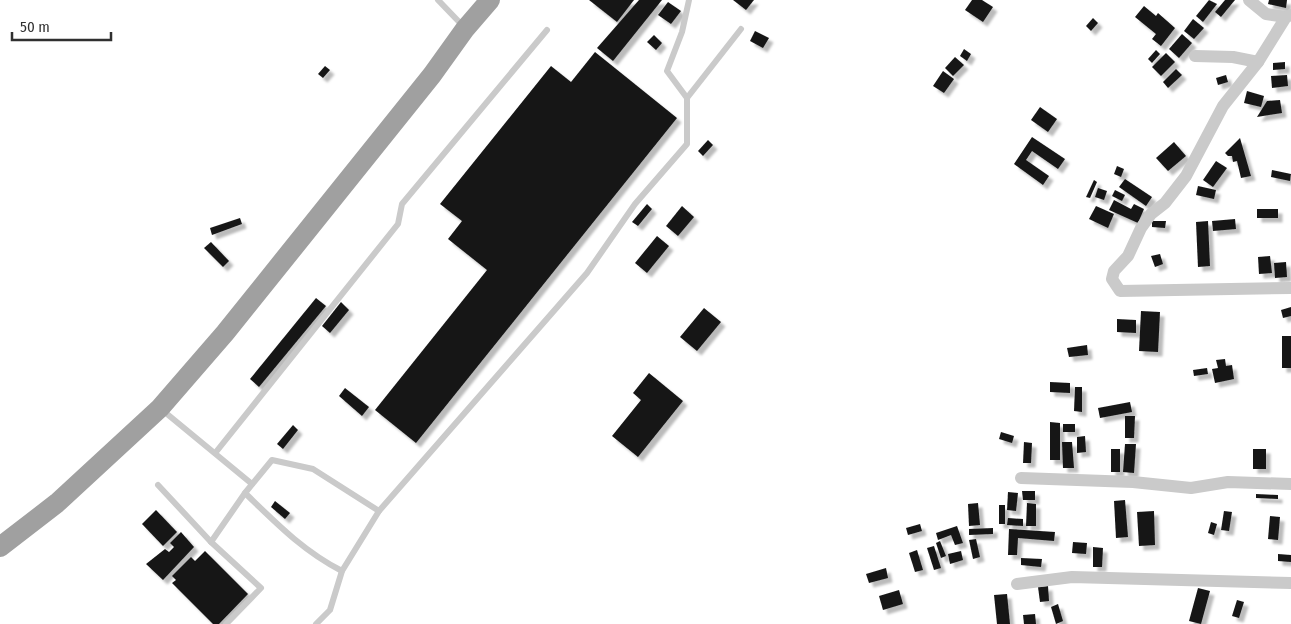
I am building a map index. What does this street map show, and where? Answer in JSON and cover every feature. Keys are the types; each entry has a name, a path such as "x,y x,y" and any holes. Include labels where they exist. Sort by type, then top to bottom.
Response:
{"highway":[{"path":"0,547 57,503 160,408 225,333 490,0"}],"street":[{"path":"1249,0 1266,14 1289,16 1258,62 1223,106 1186,176 1165,203 1151,214 1141,228 1128,256 1114,271 1112,280 1120,292 1291,288"},
{"path":"1195,56 1233,57 1258,62"},
{"path":"1021,478 1133,482 1191,488 1228,482 1291,484"},
{"path":"1017,584 1072,577 1291,583"}],"lane":[{"path":"438,0 466,29"},
{"path":"316,624 330,610 342,571 378,512 587,273 635,204 687,144 687,98 668,70 682,32 689,0"},
{"path":"687,98 741,28"},
{"path":"216,452 398,224 402,204 547,30"},
{"path":"160,408 216,452 252,484"},
{"path":"211,542 245,492 272,460 313,469 378,512"},
{"path":"158,485 211,542 261,588 226,624"},
{"path":"245,492 290,538 317,558 342,571"}],"building":[{"path":"589,0 634,0 617,22"},
{"path":"639,0 662,0 613,61 597,48"},
{"path":"733,0 754,0 746,10"},
{"path":"972,0 982,0 993,7 983,22 965,10"},
{"path":"1209,0 1217,4 1203,22 1196,16"},
{"path":"1225,0 1235,0 1221,17 1215,12"},
{"path":"1269,0 1287,0 1286,8 1268,4"},
{"path":"668,2 681,11 671,24 658,15"},
{"path":"1144,6 1156,16 1158,13 1175,28 1161,46 1152,39 1156,34 1135,17"},
{"path":"1093,18 1098,23 1091,31 1086,26"},
{"path":"1193,19 1204,28 1194,39 1184,31"},
{"path":"755,31 769,38 763,48 750,41"},
{"path":"1182,34 1192,43 1179,58 1169,49"},
{"path":"654,35 662,43 656,50 647,42"},
{"path":"964,49 971,54 967,61 960,56"},
{"path":"1156,50 1160,54 1152,63 1148,59"},
{"path":"595,52 677,118 416,443 375,410 487,270 448,239 462,221 440,204 551,66 571,82"},
{"path":"1166,53 1175,62 1161,76 1152,67"},
{"path":"955,57 964,65 953,76 945,68"},
{"path":"1285,62 1285,69 1273,70 1273,63"},
{"path":"325,66 330,70 323,78 318,74"},
{"path":"1176,69 1182,75 1168,88 1163,82"},
{"path":"943,71 954,79 944,93 933,86"},
{"path":"1226,75 1228,82 1218,85 1216,78"},
{"path":"1287,75 1288,86 1272,88 1271,76"},
{"path":"1247,91 1264,96 1261,107 1244,103"},
{"path":"1280,100 1282,113 1257,117 1267,101"},
{"path":"1040,107 1057,119 1048,132 1031,120"},
{"path":"1032,137 1065,159 1058,169 1032,151 1026,160 1049,176 1043,185 1014,164"},
{"path":"1240,138 1251,176 1241,178 1237,161 1233,162 1232,156 1228,156 1225,153"},
{"path":"708,140 713,145 703,156 698,151"},
{"path":"1174,142 1186,156 1168,171 1156,158"},
{"path":"1216,161 1227,168 1213,187 1203,180"},
{"path":"1117,166 1124,169 1121,177 1114,174"},
{"path":"1272,170 1291,174 1290,181 1271,177"},
{"path":"1125,179 1152,197 1146,206 1119,187"},
{"path":"1094,180 1097,182 1090,198 1086,197"},
{"path":"1198,186 1216,190 1214,199 1196,195"},
{"path":"1098,188 1107,191 1104,200 1095,197"},
{"path":"1115,190 1125,195 1122,201 1112,196"},
{"path":"1114,200 1131,209 1134,204 1144,209 1138,223 1109,210"},
{"path":"647,204 652,209 638,226 632,222"},
{"path":"682,206 694,217 678,236 666,226"},
{"path":"1096,206 1114,214 1108,228 1089,219"},
{"path":"1257,209 1278,209 1278,218 1257,218"},
{"path":"240,218 242,224 212,235 210,228"},
{"path":"1235,219 1236,229 1213,231 1212,221"},
{"path":"1152,221 1166,221 1165,228 1152,227"},
{"path":"1208,221 1210,266 1198,267 1196,222"},
{"path":"657,236 669,246 647,273 635,263"},
{"path":"211,242 229,261 223,267 204,248"},
{"path":"1160,254 1163,264 1155,267 1151,256"},
{"path":"1270,256 1272,273 1259,274 1258,257"},
{"path":"1286,262 1287,277 1275,278 1274,263"},
{"path":"316,298 326,306 259,387 250,379"},
{"path":"341,302 349,310 330,333 322,326"},
{"path":"1291,307 1291,316 1283,318 1281,310"},
{"path":"704,308 721,322 697,351 680,337"},
{"path":"1141,311 1160,312 1158,352 1139,351"},
{"path":"1117,319 1136,320 1136,333 1117,332"},
{"path":"1282,336 1291,336 1291,368 1282,368"},
{"path":"1087,345 1088,355 1069,357 1067,348"},
{"path":"1225,359 1226,366 1232,365 1234,379 1215,383 1212,369 1218,368 1216,360"},
{"path":"1207,368 1208,374 1194,376 1193,370"},
{"path":"649,373 683,401 638,457 612,436 641,400 633,393"},
{"path":"1050,382 1070,383 1070,393 1050,392"},
{"path":"1075,387 1082,387 1082,412 1074,411"},
{"path":"345,388 369,407 362,416 339,396"},
{"path":"1130,402 1132,412 1100,418 1098,408"},
{"path":"1125,416 1135,416 1134,438 1125,438"},
{"path":"1050,422 1060,423 1060,460 1050,460"},
{"path":"1063,424 1075,424 1075,432 1063,432"},
{"path":"293,425 298,430 283,449 277,444"},
{"path":"1001,432 1014,436 1012,443 999,439"},
{"path":"1085,436 1086,452 1077,453 1077,437"},
{"path":"1024,442 1032,443 1031,463 1023,463"},
{"path":"1062,442 1072,442 1074,468 1063,468"},
{"path":"1125,444 1136,444 1134,473 1123,472"},
{"path":"1111,449 1120,449 1120,472 1111,472"},
{"path":"1253,449 1266,449 1266,469 1253,469"},
{"path":"1022,491 1035,491 1035,500 1023,500"},
{"path":"1008,492 1018,493 1016,511 1007,510"},
{"path":"1256,494 1278,495 1278,499 1256,498"},
{"path":"1125,500 1128,537 1116,538 1114,501"},
{"path":"275,501 290,513 285,519 271,507"},
{"path":"978,503 980,525 969,526 968,504"},
{"path":"1027,503 1036,504 1036,526 1026,526"},
{"path":"999,505 1005,505 1005,524 999,524"},
{"path":"156,510 177,532 163,546 142,524"},
{"path":"1154,511 1155,545 1139,546 1137,512"},
{"path":"1224,511 1232,512 1229,531 1221,530"},
{"path":"1270,516 1280,517 1278,540 1268,539"},
{"path":"1008,518 1023,519 1023,526 1007,525"},
{"path":"1211,522 1217,524 1214,535 1208,533"},
{"path":"920,524 922,531 908,535 906,528"},
{"path":"957,526 963,543 955,545 951,535 938,540 936,533"},
{"path":"993,528 993,534 969,535 969,529"},
{"path":"1009,529 1055,532 1054,541 1018,538 1017,555 1008,555"},
{"path":"181,532 194,547 163,580 146,564 165,549 169,552 174,547 170,543"},
{"path":"976,539 980,557 973,559 969,540"},
{"path":"940,541 946,556 941,558 936,543"},
{"path":"1073,542 1087,543 1086,554 1072,553"},
{"path":"934,546 941,568 934,570 927,548"},
{"path":"1093,547 1103,548 1102,567 1093,567"},
{"path":"917,550 923,570 915,572 909,553"},
{"path":"205,551 248,594 219,624 213,624 172,583 176,580 172,576 191,557 195,561"},
{"path":"961,551 963,560 950,564 948,554"},
{"path":"1278,554 1291,555 1291,562 1278,561"},
{"path":"1021,558 1042,559 1041,567 1021,565"},
{"path":"886,568 888,578 869,583 866,574"},
{"path":"1048,586 1049,601 1040,602 1038,587"},
{"path":"1198,588 1210,591 1201,624 1189,621"},
{"path":"899,590 903,604 883,610 879,596"},
{"path":"1007,594 1010,624 997,624 994,595"},
{"path":"1237,600 1244,602 1239,618 1232,616"},
{"path":"1058,604 1063,621 1056,624 1051,607"},
{"path":"1035,614 1036,624 1024,624 1023,615"}]}
